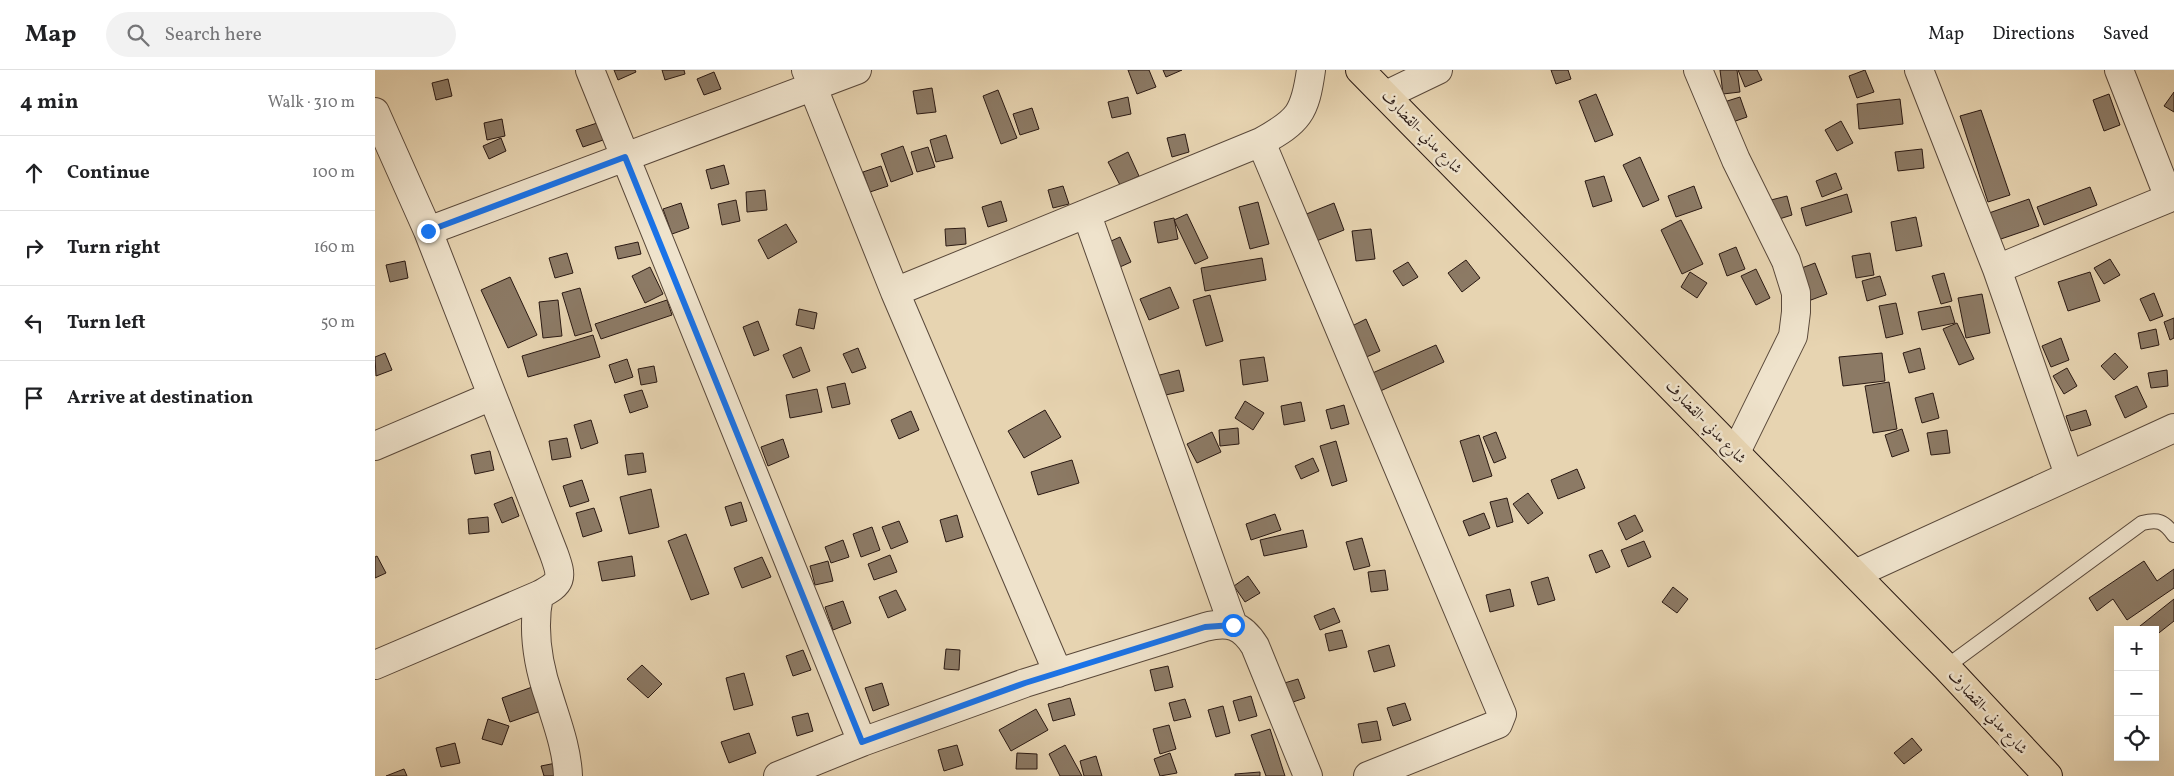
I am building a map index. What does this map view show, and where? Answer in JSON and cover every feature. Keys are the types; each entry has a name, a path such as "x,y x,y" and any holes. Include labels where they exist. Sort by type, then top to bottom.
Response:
{"highway":[{"name":"شارع مدني -القضارف","path":"1361,70 1946,667 2048,776"}],"street":[{"path":"590,70 862,742"},
{"path":"428,231 625,157 809,78 857,70"},
{"path":"895,292 1087,215 1261,142 1289,124 1303,108 1311,70"},
{"path":"1386,95 1438,70"},
{"path":"1698,70 1736,160 1786,261 1796,293 1797,312 1793,336 1736,452"},
{"path":"1919,70 1997,269 2069,475"},
{"path":"1997,269 2171,197 2119,70"},
{"path":"809,78 895,292 1058,673"},
{"path":"375,112 428,231 492,396 555,559 558,584 539,595 375,665"},
{"path":"1261,142 1502,714 1498,724 1368,776"},
{"path":"1087,215 1233,625"},
{"path":"375,446 492,396"},
{"path":"1855,574 2174,428"},
{"path":"539,595 536,624 539,657 563,743 568,776"},
{"path":"778,776 862,742 1058,673 1205,627 1233,625 1245,631 1255,646 1308,776"}],"lane":[{"path":"1946,667 2141,523 2155,520 2166,524 2174,535"}],"building":[{"path":"614,70 635,70 636,72 618,80"},
{"path":"662,70 684,70 685,74 665,80"},
{"path":"1128,70 1149,70 1156,87 1137,94"},
{"path":"1163,70 1182,70 1166,77"},
{"path":"1551,70 1568,70 1571,79 1556,84"},
{"path":"1720,70 1737,70 1740,92 1723,94"},
{"path":"1738,70 1757,70 1762,80 1745,87"},
{"path":"1865,70 1874,92 1857,98 1849,76"},
{"path":"714,72 721,89 704,95 697,79"},
{"path":"448,79 452,96 436,100 432,83"},
{"path":"932,88 936,112 917,114 913,91"},
{"path":"998,90 1017,138 1001,144 983,96"},
{"path":"2174,92 2174,112 2164,106"},
{"path":"1596,94 1613,135 1595,142 1579,101"},
{"path":"2109,94 2120,125 2104,131 2093,100"},
{"path":"1128,97 1131,114 1112,118 1108,102"},
{"path":"1740,97 1747,117 1727,124 1721,103"},
{"path":"1900,99 1903,124 1859,129 1857,104"},
{"path":"1032,108 1039,129 1020,135 1013,114"},
{"path":"1981,110 2010,195 1988,202 1960,116"},
{"path":"502,119 505,136 487,140 484,123"},
{"path":"1841,121 1853,143 1837,151 1825,130"},
{"path":"600,122 606,139 583,147 576,130"},
{"path":"1185,134 1189,152 1172,157 1167,138"},
{"path":"946,135 953,158 936,162 930,140"},
{"path":"501,138 506,151 489,159 483,146"},
{"path":"903,146 913,174 891,182 881,154"},
{"path":"928,147 935,167 917,172 911,152"},
{"path":"1922,149 1924,168 1898,171 1895,152"},
{"path":"1128,152 1139,176 1120,185 1108,162"},
{"path":"1640,157 1659,200 1643,207 1623,165"},
{"path":"724,165 729,184 711,189 706,170"},
{"path":"881,166 888,186 870,192 863,172"},
{"path":"1836,173 1842,189 1822,197 1816,181"},
{"path":"1604,176 1612,201 1593,207 1585,181"},
{"path":"1063,186 1069,204 1053,208 1048,190"},
{"path":"1694,186 1702,208 1676,217 1668,196"},
{"path":"2090,187 2097,205 2044,225 2037,207"},
{"path":"765,190 767,210 747,212 746,192"},
{"path":"1847,194 1852,212 1806,226 1801,208"},
{"path":"1787,196 1792,215 1776,220 1771,200"},
{"path":"2029,199 2039,226 1998,240 1989,213"},
{"path":"736,200 740,221 722,225 718,204"},
{"path":"1001,201 1007,221 988,227 982,207"},
{"path":"1258,202 1269,244 1250,249 1239,207"},
{"path":"681,203 689,228 672,234 663,209"},
{"path":"1334,203 1344,230 1314,242 1304,215"},
{"path":"1187,214 1208,258 1195,264 1174,220"},
{"path":"1916,217 1922,246 1896,251 1891,222"},
{"path":"1174,218 1178,239 1158,243 1154,222"},
{"path":"1681,220 1703,264 1682,274 1661,230"},
{"path":"786,224 797,242 768,259 758,240"},
{"path":"965,228 966,244 946,246 945,229"},
{"path":"1371,229 1375,259 1356,261 1352,231"},
{"path":"1120,237 1131,262 1111,271 1100,246"},
{"path":"638,242 641,254 618,259 615,247"},
{"path":"1736,247 1745,269 1727,276 1719,254"},
{"path":"567,253 573,273 555,278 549,258"},
{"path":"1870,253 1874,275 1856,278 1852,256"},
{"path":"1262,258 1266,280 1205,291 1201,268"},
{"path":"2110,259 2120,275 2104,284 2094,268"},
{"path":"1466,260 1480,278 1462,292 1448,273"},
{"path":"405,261 408,278 390,282 386,265"},
{"path":"1408,262 1418,277 1403,286 1393,271"},
{"path":"1815,263 1827,294 1811,300 1799,269"},
{"path":"650,267 663,294 645,303 632,276"},
{"path":"1756,269 1770,298 1756,305 1741,276"},
{"path":"1690,272 1707,283 1697,298 1681,287"},
{"path":"2090,272 2100,301 2068,311 2058,282"},
{"path":"1944,273 1952,301 1941,304 1932,276"},
{"path":"1880,276 1886,295 1867,301 1862,281"},
{"path":"510,277 537,335 508,348 481,290"},
{"path":"1170,287 1179,308 1149,320 1140,299"},
{"path":"580,288 592,331 575,336 562,293"},
{"path":"2154,293 2163,316 2150,321 2140,299"},
{"path":"1982,294 1990,333 1966,338 1958,298"},
{"path":"1210,295 1223,341 1206,346 1193,300"},
{"path":"558,300 562,336 543,338 539,302"},
{"path":"667,300 672,315 601,339 595,324"},
{"path":"1896,303 1903,334 1886,338 1879,306"},
{"path":"1950,306 1955,323 1922,330 1918,312"},
{"path":"799,309 817,313 814,329 796,325"},
{"path":"2174,318 2174,338 2170,340 2164,322"},
{"path":"1366,319 1380,351 1362,359 1348,328"},
{"path":"758,321 769,350 754,356 743,327"},
{"path":"1957,323 1974,359 1959,365 1943,329"},
{"path":"2156,329 2159,345 2141,349 2138,333"},
{"path":"593,335 600,357 528,377 522,356"},
{"path":"2061,338 2069,360 2051,367 2042,346"},
{"path":"1436,345 1444,362 1376,393 1368,375"},
{"path":"801,347 810,371 793,378 783,355"},
{"path":"858,348 866,368 852,373 843,354"},
{"path":"1920,348 1925,369 1909,373 1903,353"},
{"path":"385,353 392,370 376,376 375,357"},
{"path":"1882,353 1885,381 1843,386 1839,357"},
{"path":"2115,353 2128,367 2114,380 2101,366"},
{"path":"1264,357 1268,381 1243,385 1240,360"},
{"path":"627,359 633,377 615,383 609,365"},
{"path":"654,366 657,382 641,385 638,369"},
{"path":"2067,368 2077,386 2064,394 2053,376"},
{"path":"1179,370 1184,391 1161,396 1156,376"},
{"path":"2167,370 2168,386 2151,388 2148,373"},
{"path":"1889,382 1897,429 1873,433 1865,386"},
{"path":"845,383 850,404 832,408 827,387"},
{"path":"2137,386 2147,407 2125,418 2115,396"},
{"path":"817,389 822,412 790,418 786,395"},
{"path":"642,390 648,407 630,413 624,395"},
{"path":"1933,393 1939,418 1922,423 1915,398"},
{"path":"1245,401 1264,413 1253,430 1235,418"},
{"path":"1301,402 1305,421 1284,425 1281,406"},
{"path":"1344,405 1349,424 1331,429 1326,410"},
{"path":"1045,410 1061,437 1024,458 1008,431"},
{"path":"2086,410 2091,425 2071,431 2066,416"},
{"path":"911,411 919,430 899,439 891,420"},
{"path":"591,420 598,443 581,449 574,425"},
{"path":"1238,428 1239,444 1220,446 1219,430"},
{"path":"1902,429 1909,451 1892,457 1885,435"},
{"path":"1947,430 1950,453 1931,455 1927,433"},
{"path":"1212,432 1221,452 1197,463 1187,444"},
{"path":"1496,432 1506,458 1494,463 1483,437"},
{"path":"1479,435 1492,476 1473,482 1460,441"},
{"path":"567,438 571,457 552,460 549,441"},
{"path":"783,439 789,457 768,466 761,447"},
{"path":"1336,441 1347,481 1332,486 1320,446"},
{"path":"490,451 494,470 475,474 471,455"},
{"path":"643,453 646,472 628,475 625,455"},
{"path":"1313,458 1319,471 1301,479 1295,466"},
{"path":"1072,460 1079,483 1038,495 1031,472"},
{"path":"1577,469 1585,488 1558,499 1551,480"},
{"path":"582,480 589,501 570,507 563,486"},
{"path":"651,489 659,527 629,534 620,497"},
{"path":"1528,493 1543,513 1528,524 1513,504"},
{"path":"512,497 519,516 502,523 494,504"},
{"path":"1507,498 1513,522 1497,527 1490,502"},
{"path":"741,502 747,521 731,526 725,507"},
{"path":"594,508 602,531 583,537 576,513"},
{"path":"1484,513 1490,528 1469,536 1463,521"},
{"path":"1275,514 1281,530 1251,540 1246,524"},
{"path":"957,515 963,537 946,542 940,520"},
{"path":"1635,515 1643,531 1626,540 1618,523"},
{"path":"488,517 489,532 469,534 468,519"},
{"path":"899,521 908,542 891,549 882,527"},
{"path":"872,527 880,550 861,557 853,534"},
{"path":"1303,530 1307,547 1264,556 1260,540"},
{"path":"686,534 709,594 691,600 668,541"},
{"path":"1362,538 1370,566 1354,570 1346,542"},
{"path":"843,540 849,557 831,563 825,547"},
{"path":"1644,541 1651,557 1628,567 1621,550"},
{"path":"1602,550 1610,567 1596,573 1589,555"},
{"path":"890,555 897,572 874,580 868,564"},
{"path":"377,556 386,573 375,578 375,557"},
{"path":"632,556 635,576 602,581 598,562"},
{"path":"762,557 771,577 742,588 734,568"},
{"path":"828,561 833,581 815,585 810,566"},
{"path":"2144,561 2157,581 2174,569 2174,588 2127,620 2113,599 2097,611 2089,598"},
{"path":"1385,570 1388,590 1371,592 1368,572"},
{"path":"1248,576 1260,593 1245,602 1234,586"},
{"path":"1548,577 1555,600 1538,605 1531,582"},
{"path":"1673,587 1688,599 1677,613 1662,602"},
{"path":"1510,589 1514,606 1490,612 1486,595"},
{"path":"896,590 906,610 888,618 879,597"},
{"path":"2174,599 2174,621 2159,633 2159,626 2140,626"},
{"path":"843,601 851,623 833,630 825,607"},
{"path":"1334,608 1340,622 1320,630 1314,616"},
{"path":"1342,630 1347,647 1329,651 1325,634"},
{"path":"1389,645 1395,666 1374,672 1368,651"},
{"path":"946,649 960,650 959,670 944,669"},
{"path":"803,650 811,670 793,676 786,656"},
{"path":"642,665 662,684 648,698 627,679"},
{"path":"1168,666 1173,687 1155,691 1150,670"},
{"path":"744,673 753,705 734,710 726,678"},
{"path":"1298,679 1305,698 1287,704 1281,684"},
{"path":"546,682 555,706 510,722 502,698"},
{"path":"882,683 889,705 873,711 865,688"},
{"path":"1251,696 1257,716 1239,721 1233,701"},
{"path":"1070,698 1075,715 1053,721 1048,704"},
{"path":"1185,699 1191,717 1174,721 1169,703"},
{"path":"1405,703 1411,720 1393,726 1387,708"},
{"path":"1223,706 1230,733 1216,737 1208,710"},
{"path":"1036,709 1048,730 1011,751 999,730"},
{"path":"808,713 813,731 797,736 792,717"},
{"path":"488,719 509,726 502,745 482,739"},
{"path":"1377,721 1381,740 1362,743 1358,724"},
{"path":"1169,725 1176,749 1160,754 1153,729"},
{"path":"1270,729 1285,776 1266,776 1251,735"},
{"path":"749,733 756,753 729,763 721,742"},
{"path":"1912,738 1922,750 1904,764 1894,753"},
{"path":"455,743 460,763 441,767 436,748"},
{"path":"957,745 963,765 944,771 938,750"},
{"path":"1065,745 1082,776 1060,776 1049,754"},
{"path":"1017,753 1037,754 1037,769 1016,769"},
{"path":"1170,753 1177,773 1160,776 1154,759"},
{"path":"1096,756 1102,776 1084,776 1080,761"},
{"path":"561,762 565,776 544,776 541,766"},
{"path":"404,769 407,776 386,776"},
{"path":"1260,772 1260,776 1235,776 1235,774"}],"route":[{"path":"428,231 625,157 862,742 1025,683 1205,627 1223,624 1233,625"}]}
